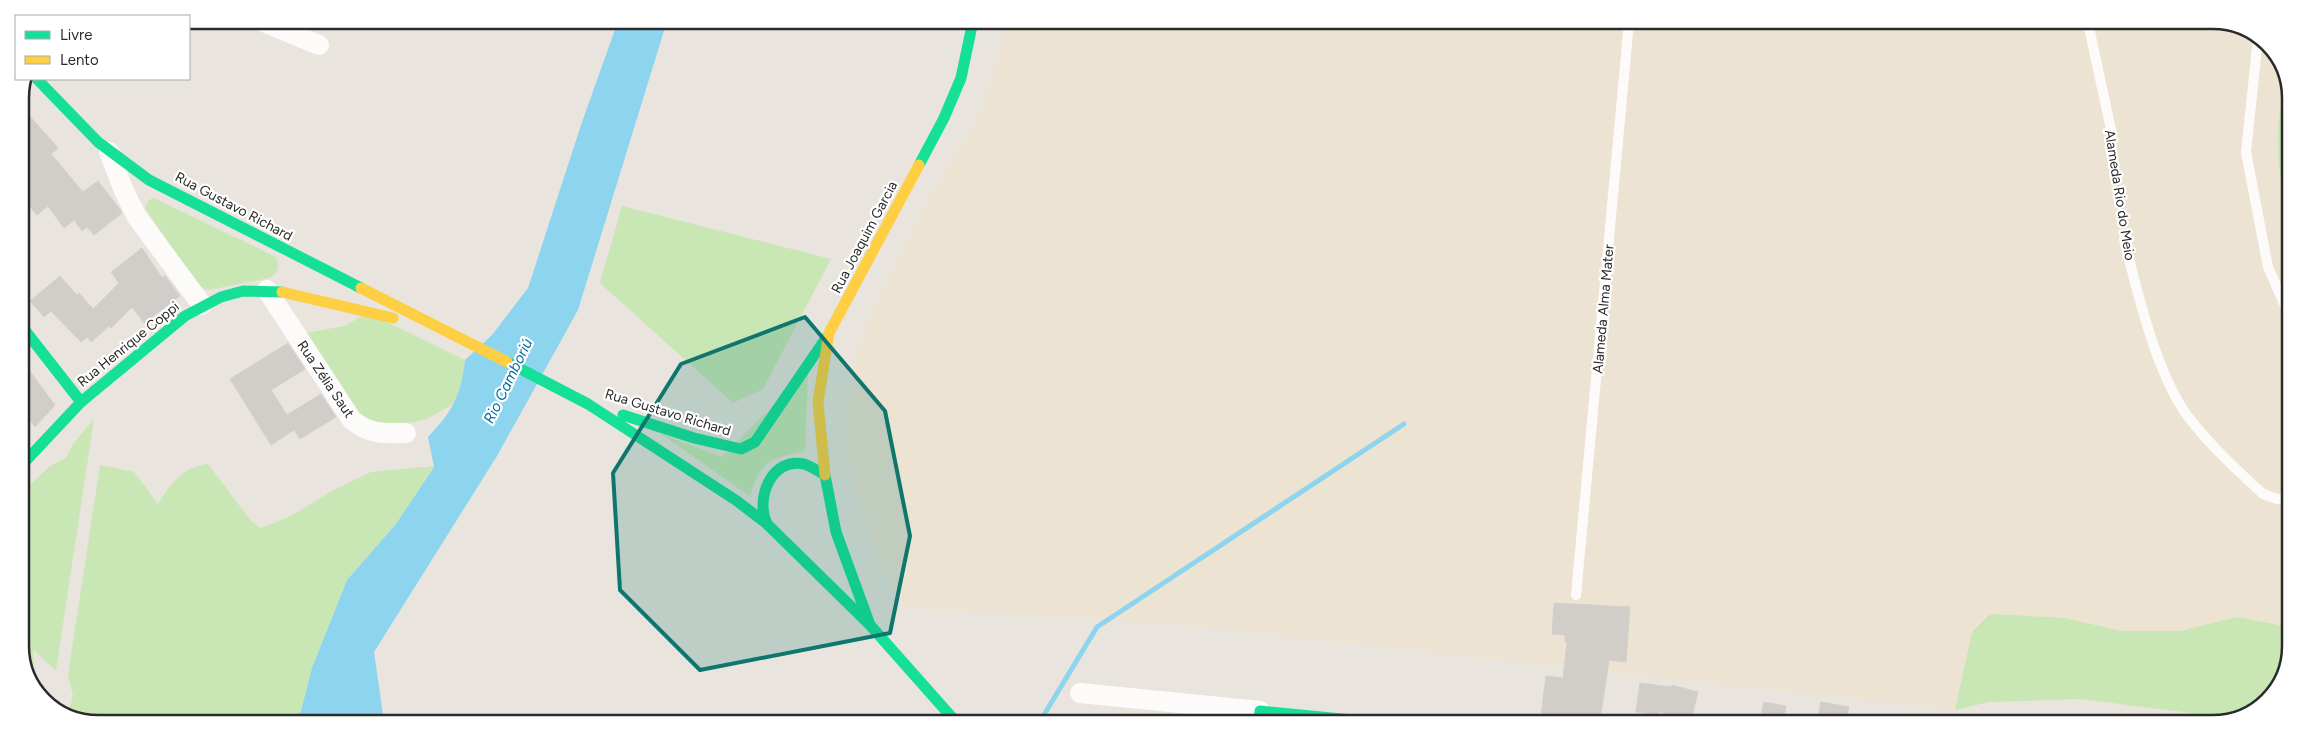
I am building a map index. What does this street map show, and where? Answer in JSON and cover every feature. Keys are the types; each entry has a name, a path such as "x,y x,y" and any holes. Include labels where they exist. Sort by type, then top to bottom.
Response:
{"main road":[{"name":"Rua Joaquim Garcia","path":"870,625 842,553 826,488 818,402 829,333 944,118 960,78 971,29"},
{"name":"Rua Gustavo Richard","path":"41,81 81,127 109,152 149,180 588,404 737,501 767,524 870,625 950,715"},
{"name":"Rua Gustavo Richard","path":"273,291 323,300 441,330"},
{"name":"Rua Henrique Coppi","path":"29,457 81,402 185,316 202,305 243,292 273,291"},
{"name":"Rua Gustavo Richard","path":"588,404 694,438 741,449 747,448 755,442 829,333"},
{"path":"29,336 81,402"},
{"path":"767,524 762,509 765,487 780,470 793,465 804,464 825,475"}],"street":[{"path":"280,29 318,45"},
{"path":"109,152 124,191 137,217 202,305"},
{"name":"Rua Zélia Saut","path":"273,291 352,420 364,430 378,433 406,433"},
{"path":"1080,693 1245,715"}],"lane":[{"name":"Alameda Alma Mater","path":"1576,595 1628,29"},
{"name":"Alameda Rio do Meio","path":"2090,29 2112,134"},
{"path":"2257,45 2246,152 2268,267 2282,299"},
{"name":"Alameda Rio do Meio","path":"2124,239 2141,307 2169,384 2192,423 2263,494 2277,499 2282,499"}],"path":[{"name":"Alameda Rio do Meio","path":"2112,134 2124,239"}],"highlighted area":[{"path":"805,317 885,411 910,536 890,633 700,670 620,590 613,473 681,364"}],"shaded area":[{"path":"1006,29 2223,29 2240,34 2259,46 2273,63 2281,84 2282,93 2277,148 2282,191 2282,626 2237,617 2180,631 2121,631 2065,618 1972,632 1955,710 1176,624 905,608 887,580 862,512 845,451 849,380 872,310 927,202 983,108"}],"green space":[{"path":"2282,100 2282,187 2278,154 2279,118"},
{"path":"154,198 276,257 278,263 277,272 269,278 209,290 203,288 194,280 145,208 149,200"},
{"path":"622,206 831,259 763,389 733,403 600,283"},
{"path":"368,313 465,360 462,387 453,404 427,419 374,430 360,422 306,333 344,326"},
{"path":"808,370 805,451 783,456 768,463 758,475 750,496 661,434 722,457"},
{"path":"94,419 56,670 33,650 33,669 29,651 29,486 50,466 67,457 73,444"},
{"path":"208,464 251,521 261,528 291,516 330,492 371,472 434,466 396,524 347,580 312,668 300,715 88,715 70,709 73,696 68,675 100,465 134,472 158,504 178,477 184,472"},
{"path":"1990,614 2065,618 2121,631 2180,631 2237,617 2282,626 2282,656 2277,673 2265,692 2244,708 2223,715 2207,715 2080,699 1989,702 1955,710 1972,632"}],"water":[{"name":"Rio Camboriú","path":"615,29 665,29 578,310 497,456 374,652 383,715 300,715 312,668 347,580 396,524 434,467 428,437 444,419 454,402 461,383 465,360 492,335 528,288 581,125"}],"building":[{"path":"29,115 58,148 51,154 83,192 98,181 122,213 94,235 87,227 82,231 74,220 64,228 48,206 37,215 29,206"},
{"path":"142,248 162,278 165,276 180,296 144,323 132,307 111,328 109,326 91,342 87,337 81,342 51,311 44,317 30,301 60,276 93,309 119,283 111,272"},
{"path":"288,343 305,369 271,390 287,415 321,394 336,417 300,439 294,430 271,445 230,379"},
{"path":"29,370 55,405 35,427 29,419"},
{"path":"1554,603 1630,607 1626,662 1609,660 1601,715 1541,715 1546,676 1563,678 1567,642 1565,642 1565,635 1552,634"},
{"path":"1640,683 1671,687 1672,685 1698,692 1692,715 1671,715 1659,712 1659,715 1636,712"},
{"path":"1764,702 1786,706 1784,715 1761,715"},
{"path":"1821,702 1849,707 1847,715 1819,715"}],"waterway":[{"path":"1044,715 1097,627 1404,424"}],"traffic: fast":[{"path":"919,165 944,118 961,78 971,29"},
{"path":"38,80 98,142 149,180 361,288"},
{"path":"29,457 81,402 185,316 221,297 243,291 282,292"},
{"path":"29,336 81,402"},
{"path":"623,415 694,438 741,449 755,442 826,338"},
{"path":"507,362 588,404 737,501 767,524"},
{"path":"792,464 804,464 825,475 836,532 870,625 767,524 763,503 765,492 775,473 783,467 792,464"},
{"path":"870,625 950,715"},
{"path":"1260,715 1260,711 1301,715"}],"traffic: slow":[{"path":"825,475 818,402 829,333 919,165"},
{"path":"361,288 507,362"},
{"path":"282,292 393,318"}]}
